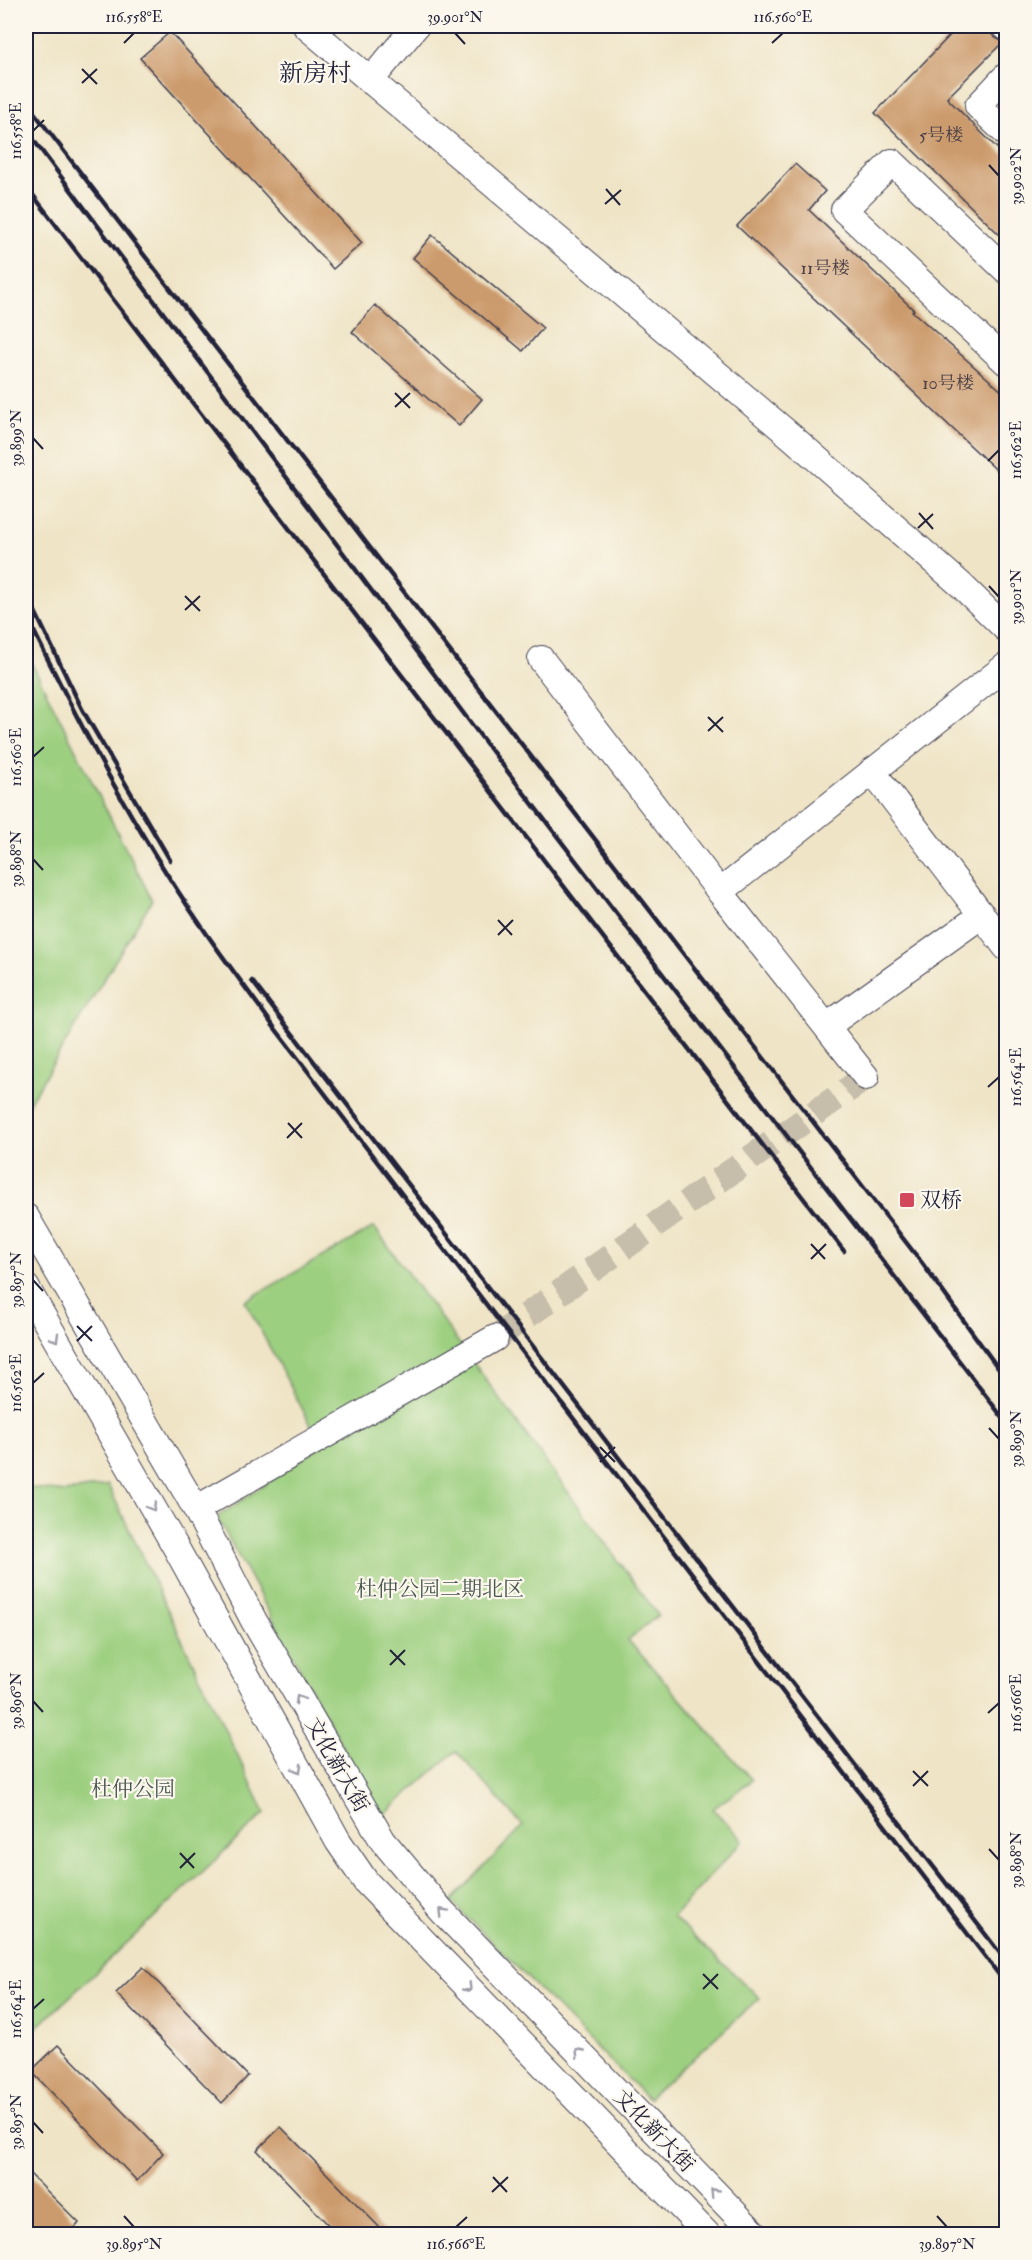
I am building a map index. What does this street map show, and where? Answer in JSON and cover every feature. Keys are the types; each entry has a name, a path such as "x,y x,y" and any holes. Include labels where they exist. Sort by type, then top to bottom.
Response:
{"street":[{"path":"306,26 793,438 961,585 1006,629"},
{"path":"370,81 416,26"},
{"path":"1006,76 978,106 1006,133"},
{"path":"1006,270 892,162 843,210 1006,362"},
{"path":"541,659 866,1077"},
{"path":"720,892 1006,666"},
{"path":"872,771 1006,947"},
{"path":"827,1026 982,915"},
{"name":"文化新大街","path":"26,1217 196,1509 254,1621 383,1841 441,1910 755,2235"},
{"name":"文化新大街","path":"26,1287 175,1546 338,1841 366,1882 708,2235"},
{"path":"196,1509 495,1338"}],"green space":[{"path":"26,652 152,900 26,1108"},
{"name":"杜仲公园二期北区","path":"374,1227 658,1615 628,1640 752,1780 713,1809 743,1840 673,1917 760,1998 648,2099 451,1901 523,1826 456,1751 381,1817 217,1517 322,1446 245,1301"},
{"name":"杜仲公园","path":"108,1485 265,1813 26,2038 26,1487 65,1492"}],"building":[{"path":"959,26 986,26 994,37 1003,42 947,98 1006,157 1006,241 875,113"},
{"path":"170,32 362,243 333,269 140,58"},
{"path":"795,164 825,191 809,210 914,310 912,311 1006,395 1006,479 737,226"},
{"path":"432,235 543,328 523,351 413,258"},
{"path":"375,305 482,399 459,426 352,332"},
{"path":"143,1967 248,2076 222,2103 116,1993"},
{"path":"58,2045 163,2153 137,2181 31,2071"},
{"path":"281,2127 387,2235 338,2235 257,2150"},
{"path":"26,2170 79,2223 69,2235 34,2235 26,2226"}],"tunnel":[{"path":"495,1338 866,1077"}],"railway":[{"path":"26,102 922,1263 1006,1379"},
{"path":"26,130 485,742 1006,1422"},
{"path":"26,186 844,1251"},
{"path":"26,593 82,709 170,860"},
{"path":"26,615 130,813 177,890 220,952 274,1027 1006,1984"},
{"path":"252,981 1006,1961"}],"place":[{"name":"双桥","path":"907,1200"}],"district":[{"name":"新房村","path":"315,73"}]}
